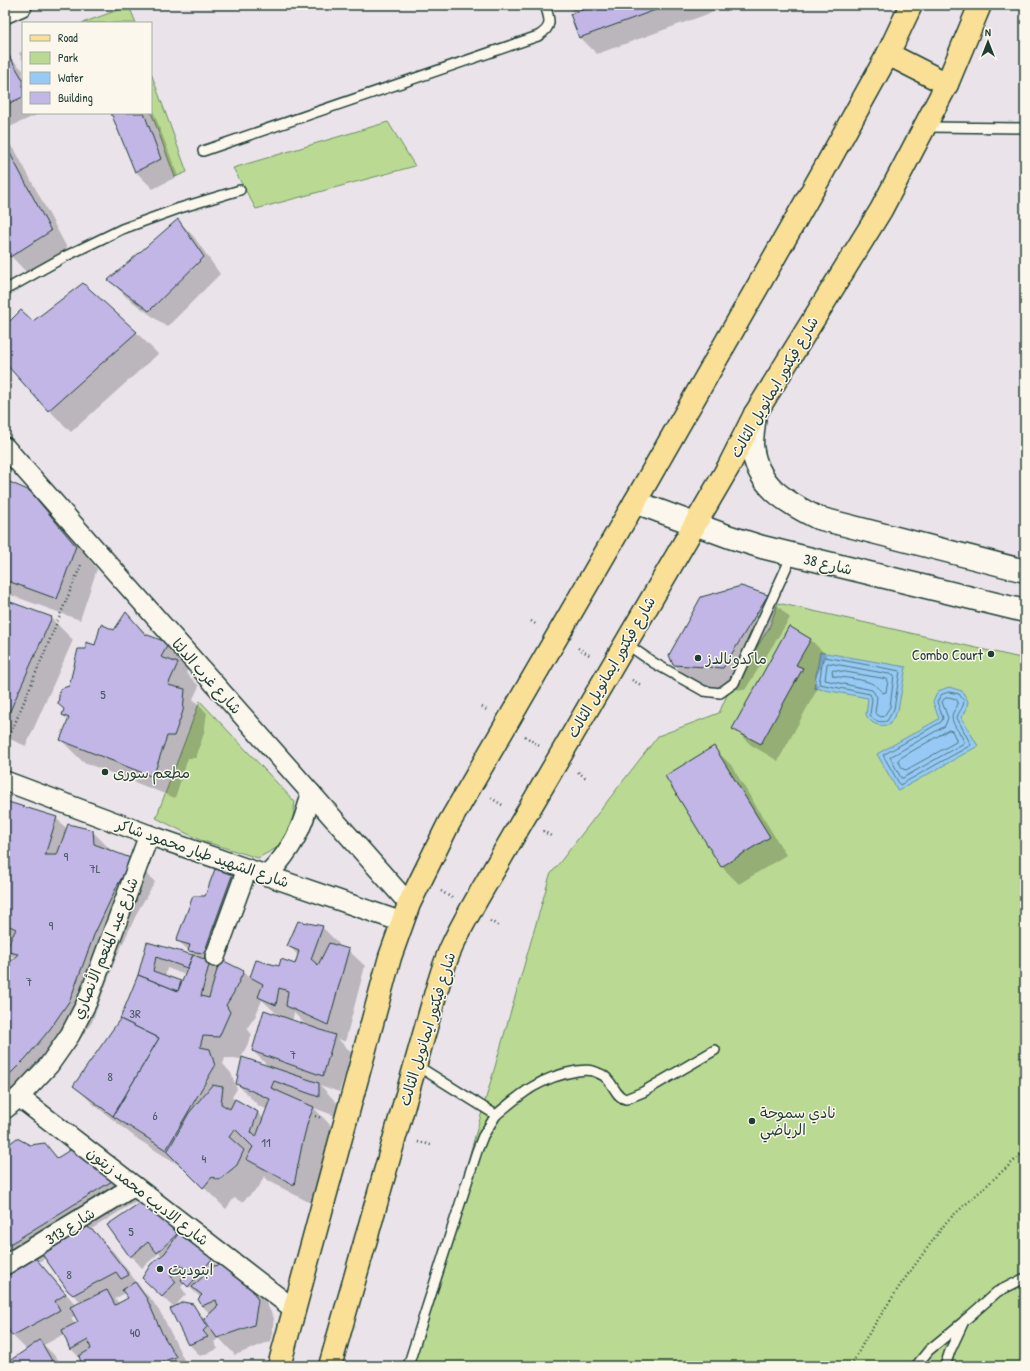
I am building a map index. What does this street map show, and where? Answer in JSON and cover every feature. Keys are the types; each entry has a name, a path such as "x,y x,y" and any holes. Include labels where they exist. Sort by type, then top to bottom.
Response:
{"main road":[{"path":"279,1366 383,983 406,913 421,879 449,823 635,502 820,177 888,54 911,5"},
{"name":"شارع فيكتور ايمانويل الثالث","path":"330,1366 442,972 452,947 471,909 729,466 755,414 881,210 947,84 980,5"},
{"path":"888,54 947,84"}],"street":[{"path":"5,12 21,5"},
{"path":"755,414 752,444 758,470 766,483 781,498 799,509 818,518 1025,571"},
{"name":"شارع غرب الدلتا","path":"6,451 311,793 406,913"},
{"name":"شارع 38","path":"635,502 730,538 792,555 1025,611"},
{"name":"شارع الشهيد طيار محمود شاكر","path":"5,781 149,835 267,876 406,913"},
{"path":"267,876 287,852 300,830 307,812 311,793"},
{"name":"شارع عبد المنعم الأنصاري","path":"12,1103 49,1065 70,1035 87,1002 149,835"},
{"path":"215,957 247,869"},
{"name":"شارع الاديب محمد زيتون","path":"12,1103 134,1186 295,1310"},
{"name":"شارع 313","path":"5,1265 134,1186"}],"lane":[{"path":"203,151 538,36 546,31 550,23 545,5"},
{"path":"924,127 1025,128"},
{"path":"5,290 66,256 122,230 180,208 240,190"},
{"path":"625,643 654,663 704,691 720,693 734,683 792,555"},
{"path":"408,1366 477,1151 483,1136 496,1115 518,1096 543,1080 556,1075 583,1070 596,1072 608,1080 619,1097 626,1099 634,1097 715,1050"},
{"path":"416,1065 496,1115"},
{"path":"916,1366 929,1350 997,1292 1025,1278"},
{"path":"945,1366 950,1351 964,1321"}],"path":[{"path":"5,747 82,562"},
{"path":"531,621 641,685"},
{"path":"482,707 586,778"},
{"path":"471,785 552,836"},
{"path":"421,879 499,926"},
{"path":"851,1366 866,1338 901,1284 947,1221 1025,1151"}],"green space":[{"path":"129,6 136,22 85,22"},
{"path":"152,76 187,172 175,177 152,114"},
{"path":"388,122 415,166 256,209 233,168"},
{"name":"نادي سموحة الرياضي","path":"778,603 1025,659 1025,1366 409,1366 550,875 658,736 719,713 728,693 769,628"},
{"path":"200,701 295,802 292,824 282,845 258,858 200,840 156,818"}],"water":[{"path":"820,652 906,667 898,710 889,725 876,724 868,718 866,715 868,698 814,688"},
{"path":"949,687 962,691 968,701 966,711 961,717 978,746 898,791 877,754 939,719 933,702 938,691"}],"building":[{"path":"597,5 669,5 579,38 570,14"},
{"path":"8,54 22,78 22,97 5,105 5,56"},
{"path":"111,114 144,114 161,159 135,172"},
{"path":"5,144 51,231 10,257 5,250"},
{"path":"178,219 204,257 149,311 108,280"},
{"path":"83,283 137,332 48,411 5,363 5,326 21,310 33,321"},
{"path":"5,480 30,491 76,546 57,599 5,580"},
{"path":"741,586 768,595 723,668 673,665 669,655 701,597"},
{"path":"5,600 52,617 5,722"},
{"path":"126,612 145,634 169,643 161,657 178,663 168,685 185,689 183,711 174,736 167,736 153,777 60,740 69,718 62,715 64,709 58,704 60,689 69,686 78,649 86,649 86,642 95,645 101,624 114,630"},
{"path":"789,626 811,639 796,665 803,668 761,744 732,729"},
{"path":"714,746 770,837 721,867 665,776"},
{"path":"5,801 57,817 45,855 57,855 68,824 93,830 94,844 133,859 117,886 94,935 70,1000 50,1029 26,1058 5,1079 5,1001 9,995 5,994 5,968 18,954 5,951 16,929 5,924"},
{"path":"215,869 233,873 204,953 188,951 190,945 176,941 193,896 205,896"},
{"path":"298,921 323,926 311,959 318,965 329,943 349,949 328,1025 286,1006 288,991 279,988 276,1005 258,997 263,984 250,977 256,960 279,966 281,959 295,964 299,951 287,946"},
{"path":"147,942 193,955 187,968 156,957 153,971 181,981 178,991 138,975"},
{"path":"193,955 210,961 201,996 209,998 220,959 244,971 226,1005 230,1012 219,1037 203,1036 200,1047 210,1049 215,1066 166,1150 113,1116 159,1038 120,1019 138,975 178,991"},
{"path":"264,1010 335,1035 323,1076 252,1051"},
{"path":"120,1019 159,1038 113,1116 73,1086"},
{"path":"242,1057 319,1083 319,1097 274,1081 271,1088 314,1107 308,1121 294,1185 246,1159 253,1147 235,1129 229,1137 244,1150 237,1165 219,1180 212,1177 203,1188 167,1152 189,1113 212,1085 223,1087 221,1104 230,1109 235,1099 258,1112 251,1132 256,1137 270,1099 236,1084"},
{"path":"17,1138 30,1145 45,1143 57,1158 75,1147 117,1178 5,1247 5,1147"},
{"path":"144,1200 177,1234 157,1253 148,1242 130,1257 107,1225"},
{"path":"85,1225 96,1233 129,1275 121,1279 116,1272 73,1295 68,1291 42,1254"},
{"path":"178,1234 188,1235 212,1259 188,1287 181,1280 187,1270 180,1265 170,1275 176,1282 162,1297 142,1278 151,1264 165,1253"},
{"path":"32,1254 66,1294 55,1301 60,1310 12,1336 5,1324 5,1275"},
{"path":"225,1264 248,1283 258,1300 254,1325 217,1338 204,1319 218,1306 216,1300 202,1306 198,1299 202,1295 192,1287 214,1266"},
{"path":"135,1282 147,1299 162,1333 176,1357 148,1366 82,1366 79,1356 91,1349 88,1340 70,1350 62,1330 78,1322 70,1307 107,1290 115,1305 128,1298 122,1290"},
{"path":"183,1302 193,1304 207,1327 203,1331 208,1337 188,1345 170,1309"},
{"path":"40,1340 55,1366 5,1366 5,1364"}],"place":[{"name":"Combo Court","path":"991,654"},
{"name":"ماكدونالدز","path":"698,658"},
{"name":"مطعم سورى","path":"105,772"},
{"name":"نادي سموحة الرياضي","path":"752,1121"},
{"name":"ابتوديت","path":"160,1269"}]}
